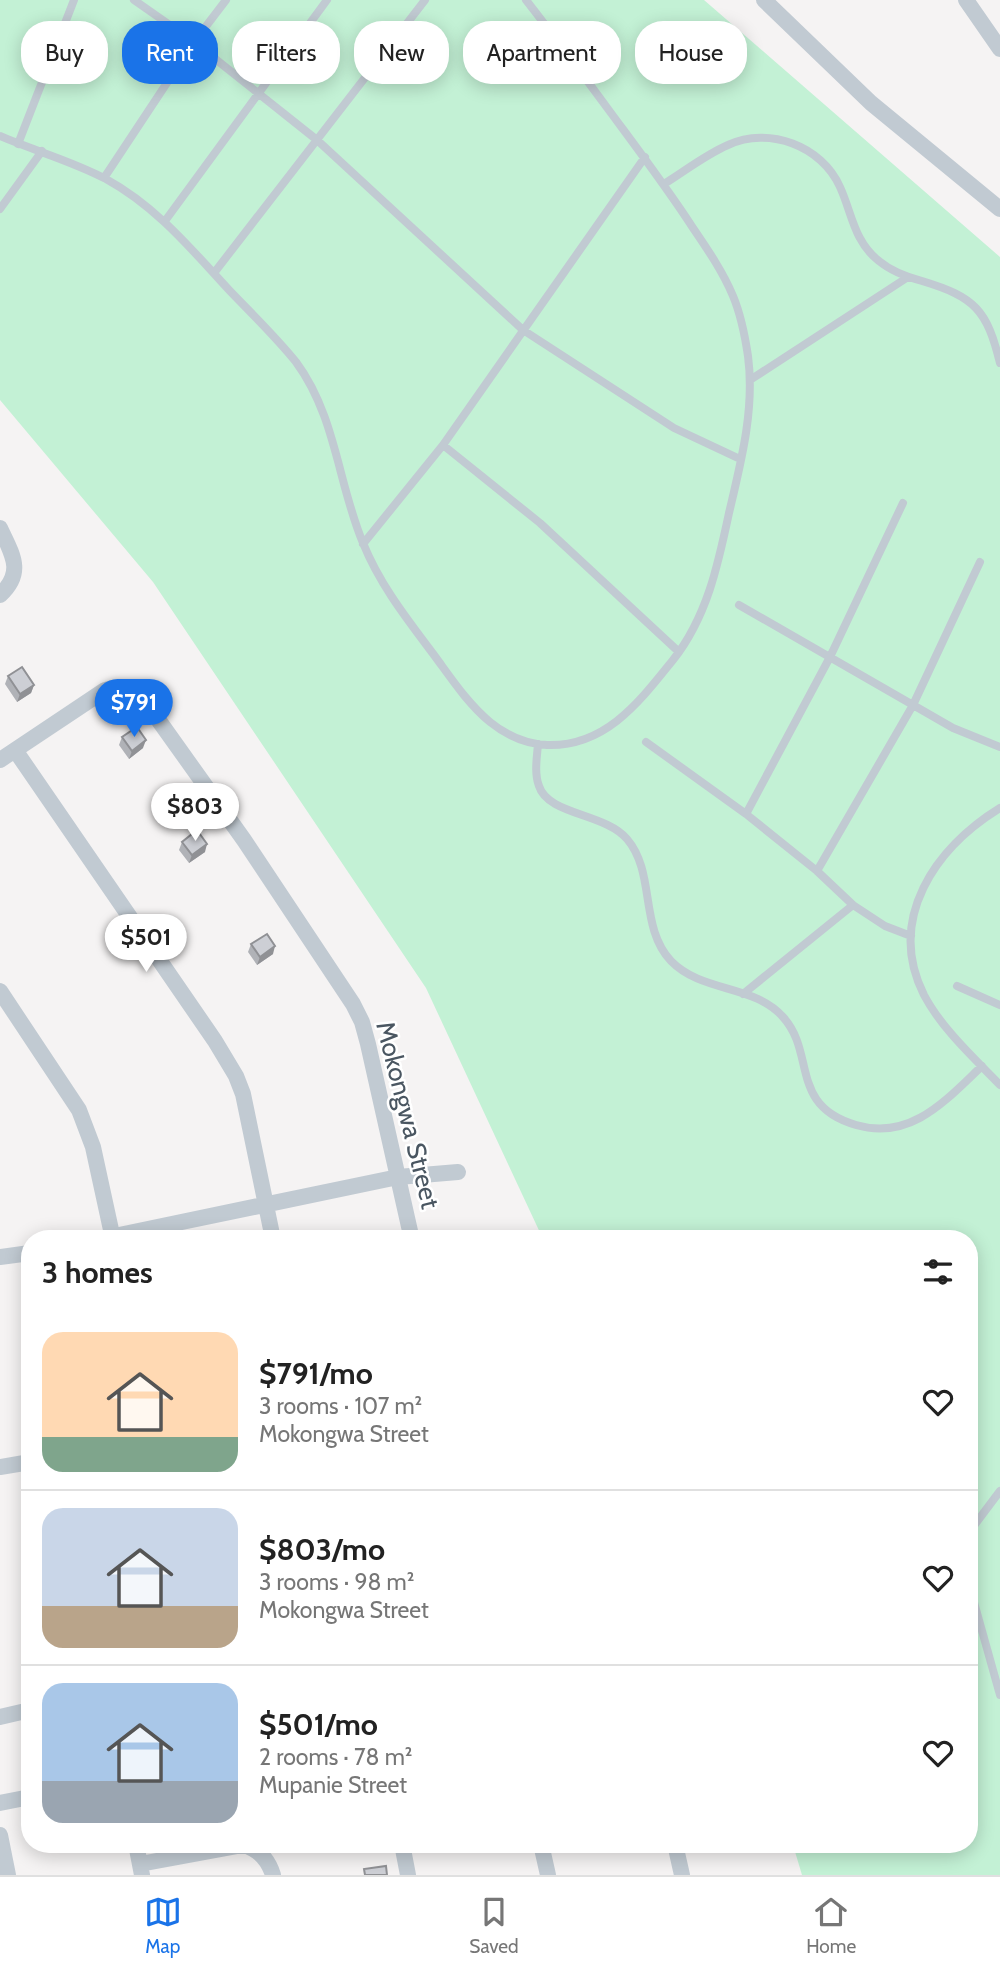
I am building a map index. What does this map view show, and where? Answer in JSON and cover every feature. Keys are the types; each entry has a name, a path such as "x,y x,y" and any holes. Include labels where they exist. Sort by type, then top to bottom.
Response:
{"street":[{"path":"764,0 871,103 1000,209"},
{"path":"966,0 1000,49"},
{"path":"0,528 14,560 15,571 12,581 0,596"},
{"name":"Mokongwa Street","path":"0,760 105,690 113,687 130,690 147,704 244,840 353,1004 362,1022 410,1230"},
{"path":"15,750 232,1068 243,1094 271,1230"},
{"path":"0,991 79,1110 88,1128 107,1230"},
{"path":"145,1230 398,1177 457,1172"},
{"path":"0,1257 21,1254"},
{"path":"0,1468 21,1464"},
{"path":"0,1717 21,1712"},
{"path":"0,1803 21,1799"},
{"path":"0,1835 8,1875"},
{"path":"141,1869 209,1853"},
{"path":"260,1853 271,1869"},
{"path":"404,1853 408,1875"},
{"path":"543,1853 548,1875"},
{"path":"677,1853 682,1875"}],"lane":[{"path":"18,144 74,0"},
{"path":"134,0 164,21"},
{"path":"210,21 226,0"},
{"path":"165,222 327,0"},
{"path":"214,273 425,0"},
{"path":"0,136 104,178 129,193 181,236 276,339 311,386 332,436 352,515 363,544 392,598 474,706 505,732 538,744 571,743 613,725 642,698 679,652 704,608 713,582 747,429 750,380 745,337 733,296 720,270 645,157 526,0"},
{"path":"218,62 317,140 523,330 674,428 740,459"},
{"path":"104,178 166,84"},
{"path":"664,184 728,145 743,139 770,137 797,144 816,156 832,172 841,188 852,225 868,251 879,262 908,277 955,293 980,311 993,336 1000,363"},
{"path":"0,209 42,151"},
{"path":"363,544 443,445 645,157"},
{"path":"750,380 908,277"},
{"path":"443,445 540,523 679,652"},
{"path":"746,814 830,657 903,503"},
{"path":"817,871 913,705 980,562"},
{"path":"739,605 953,728 1000,747"},
{"path":"646,742 746,814 817,871 853,905 885,926 911,936"},
{"path":"538,744 538,785 548,800 608,824 632,845 640,865 654,935 671,961 687,974 710,985 764,1002 782,1016 792,1027 811,1091 829,1111 853,1124 884,1129 915,1122 930,1113 982,1066"},
{"path":"1000,808 985,817 947,852 929,876 918,898 911,936 915,973 925,996 937,1016 1000,1085"},
{"path":"744,994 853,905"},
{"path":"957,986 1000,1005"},
{"path":"978,1520 1000,1491"},
{"path":"978,1617 1000,1695"}],"green space":[{"path":"0,0 704,0 728,21 635,21 635,84 747,84 747,37 1000,257 1000,1875 802,1875 795,1853 978,1853 978,1230 539,1230 426,988 153,582 0,400"}],"building":[{"path":"22,667 34,685 20,694 8,676"},
{"path":"137,727 146,740 132,751 122,737"},
{"path":"197,830 207,844 192,855 182,842"},
{"path":"267,934 275,946 260,957 251,944"},
{"path":"386,1866 387,1875 365,1875 364,1869"}]}
